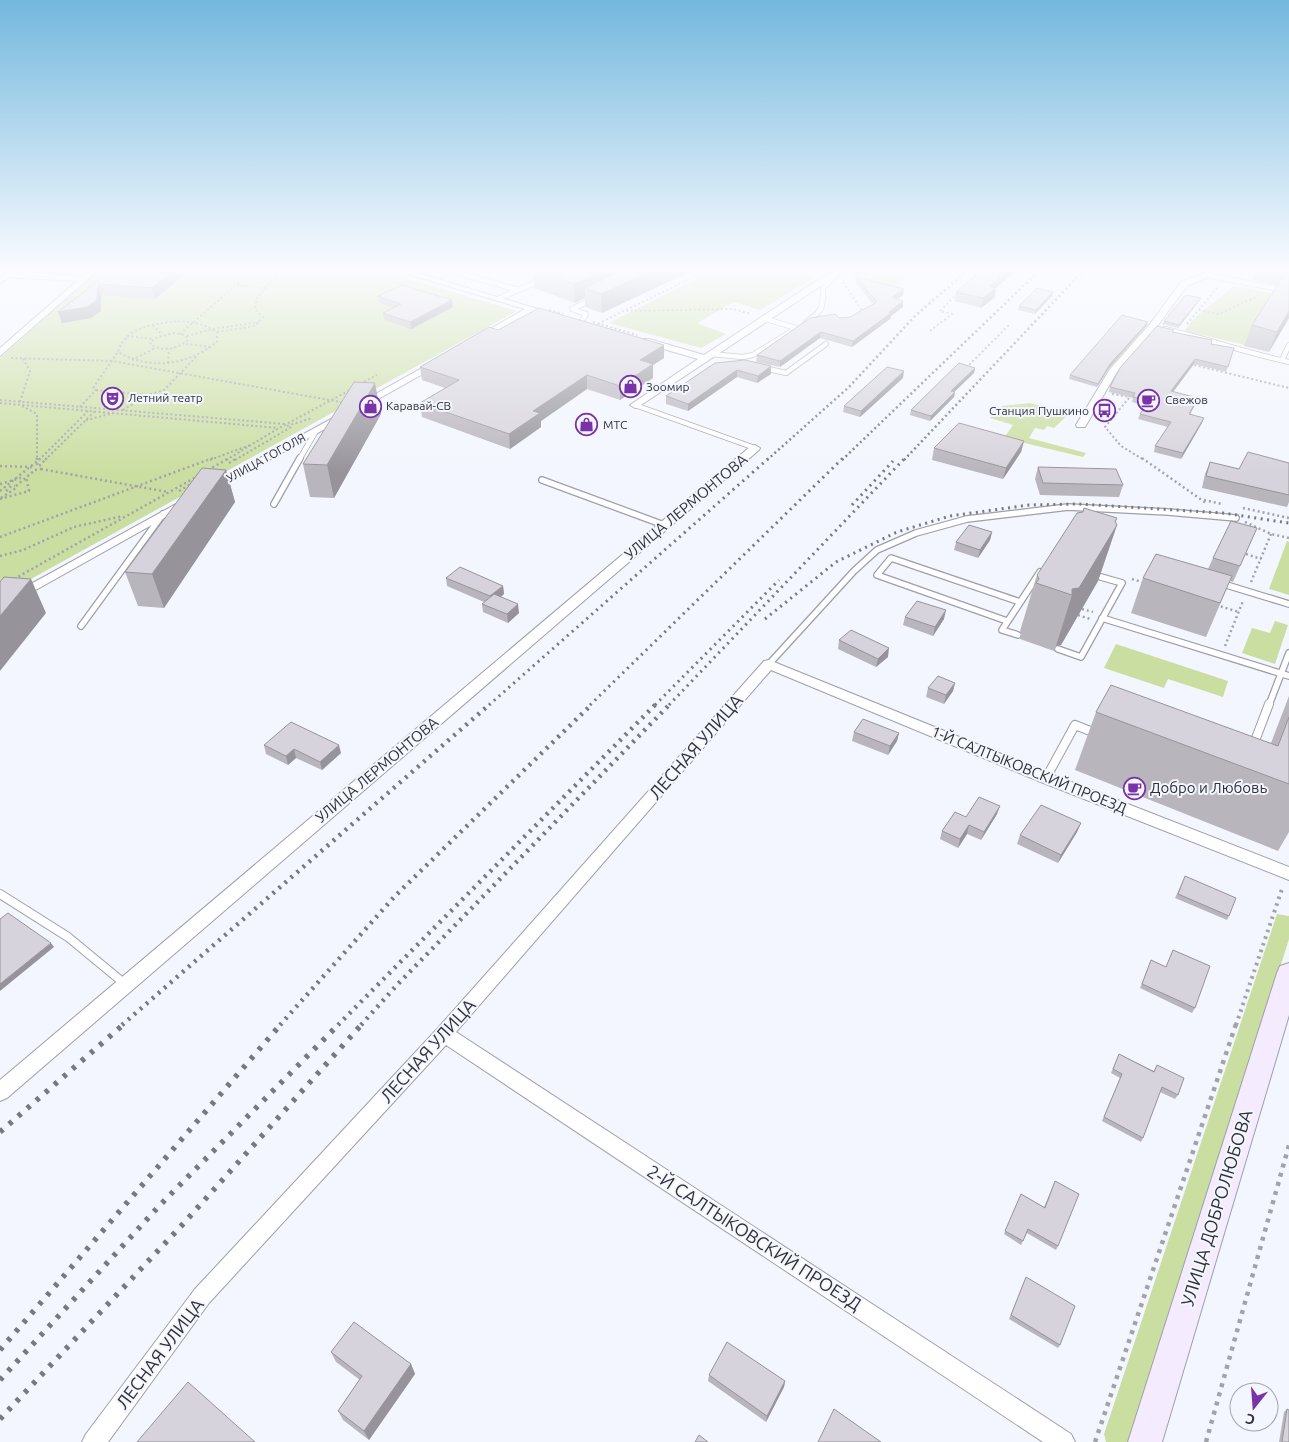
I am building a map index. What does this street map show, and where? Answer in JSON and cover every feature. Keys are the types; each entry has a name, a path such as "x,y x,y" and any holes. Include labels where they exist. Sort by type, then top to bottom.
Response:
{"street":[{"path":"3,355 21,338"},
{"path":"469,344 479,338"},
{"path":"635,338 707,356"},
{"path":"635,405 735,338"},
{"path":"1081,425 1113,371 1142,338"},
{"name":"УЛИЦА ГОГОЛЯ","path":"0,606 444,359"},
{"name":"УЛИЦА ЛЕРМОНТОВА","path":"0,1092 755,448"},
{"name":"1-Й САЛТЫКОВСКИЙ ПРОЕЗД","path":"769,664 1046,778 1288,874"},
{"name":"ЛЕСНАЯ УЛИЦА","path":"94,1442 202,1296 444,1034 769,664"},
{"name":"УЛИЦА ДОБРОЛЮБОВА","path":"1145,1442 1289,973"},
{"name":"2-Й САЛТЫКОВСКИЙ ПРОЕЗД","path":"444,1034 1063,1442"}],"lane":[{"path":"707,356 743,357 753,355 780,338"},
{"path":"1206,338 1221,342 1240,351 1289,362"},
{"path":"758,366 786,373 826,344"},
{"path":"1282,360 1289,345"},
{"path":"707,356 748,364"},
{"path":"635,405 755,448"},
{"path":"274,504 316,431"},
{"path":"542,480 664,525"},
{"path":"769,664 854,571 877,550 916,533 967,519 1068,507 1168,512 1236,518"},
{"path":"81,626 163,514"},
{"path":"1007,621 877,575 891,558 1020,602"},
{"path":"1018,635 1002,630 1043,567"},
{"path":"1058,649 1081,657 1122,583 1101,577"},
{"path":"1211,581 1289,604"},
{"path":"1102,618 1285,675"},
{"path":"1251,752 1285,675 1289,653"},
{"path":"1046,778 1075,726 1102,736"},
{"path":"0,894 68,937 126,984"}],"path":[{"path":"96,390 93,388 118,352 118,344 124,338"},
{"path":"147,338 154,339"},
{"path":"185,344 188,338"},
{"path":"86,420 122,411 148,395 164,390 197,356 217,342 217,338"},
{"path":"964,370 996,338"},
{"path":"154,339 150,342 156,348 169,349 185,344 211,347"},
{"path":"132,360 156,348"},
{"path":"168,363 169,349"},
{"path":"118,352 139,363 168,363 197,356"},
{"path":"3,355 23,358 112,361 350,404"},
{"path":"19,403 30,372 23,358"},
{"path":"1187,363 1289,388"},
{"path":"6,579 12,579 260,441 286,424 377,375"},
{"path":"96,390 148,395"},
{"path":"80,407 96,390"},
{"path":"1134,390 1105,427 1121,446 1223,513 1271,534 1289,538"},
{"path":"1113,393 1129,398"},
{"path":"0,401 94,412 279,428 298,423"},
{"path":"19,403 286,424"},
{"path":"19,403 36,414 37,468"},
{"path":"0,498 16,488 15,486 37,468 98,408"},
{"path":"0,491 37,462 88,411"},
{"path":"0,537 260,441"},
{"path":"0,466 37,468 169,492"},
{"path":"0,484 25,477"},
{"path":"0,498 29,491 25,477"},
{"path":"0,556 23,550 74,527 128,515"},
{"path":"1246,554 1261,558"},
{"path":"1073,654 1116,574 1154,586"},
{"path":"1210,603 1239,612"},
{"path":"1082,609 1095,613"},
{"path":"1078,615 1092,620"},
{"path":"1095,1442 1288,874"},
{"path":"1206,1442 1289,1145"}],"green space":[{"path":"22,338 467,338 0,596 0,358"},
{"path":"665,338 718,338 701,348"},
{"path":"1216,338 1249,338 1245,345"},
{"path":"1030,403 1069,414 1054,428 1047,426 1044,430 1035,428 1029,438 1086,453 1083,457 1004,438 1013,425 990,418 1002,406"},
{"path":"1287,541 1289,542 1289,595 1269,589"},
{"path":"1275,621 1288,625 1275,664 1242,653 1252,628 1270,633"},
{"path":"1116,644 1228,681 1223,697 1168,679 1164,688 1104,668"},
{"path":"1277,914 1289,916 1289,939 1132,1442 1106,1442 1104,1434"}],"building":[{"path":"470,338 641,338 664,345 640,360 653,364 620,386 587,375 533,411 540,413 509,434 420,403 459,380 420,367"},
{"path":"781,338 812,338 780,361 757,355"},
{"path":"843,338 857,338 853,341"},
{"path":"1102,338 1133,338 1110,364 1098,384 1070,375"},
{"path":"1146,338 1203,338 1212,340 1211,344 1234,348 1228,367 1195,359 1171,391 1198,398 1189,414 1204,418 1183,453 1155,446 1171,422 1140,414 1149,401 1133,397 1135,393 1110,387 1120,368"},
{"path":"745,360 771,366 758,376 737,370 688,404 666,396 715,363"},
{"path":"959,363 975,368 951,391 955,392 931,416 911,410"},
{"path":"887,367 904,371 861,411 844,406"},
{"path":"354,382 375,383 327,465 303,464"},
{"path":"959,423 1024,441 1006,468 934,448"},
{"path":"1248,452 1289,463 1289,495 1206,476 1210,462 1239,469"},
{"path":"1038,467 1116,469 1123,485 1043,483"},
{"path":"202,468 226,470 152,574 125,572"},
{"path":"1084,508 1117,518 1115,521 1117,525 1079,588 1072,589 1072,595 1036,583 1039,579 1037,575 1077,513 1083,512"},
{"path":"1231,521 1257,528 1240,566 1213,558"},
{"path":"969,525 992,532 980,550 956,542"},
{"path":"1156,554 1232,576 1220,603 1143,578"},
{"path":"460,567 503,586 490,596 446,578"},
{"path":"4,577 31,579 0,616 0,582"},
{"path":"494,594 518,604 507,614 482,604"},
{"path":"917,601 946,610 935,627 905,617"},
{"path":"851,630 889,648 878,659 839,640"},
{"path":"938,676 955,683 946,695 928,688"},
{"path":"1111,685 1278,746 1289,717 1289,784 1096,712"},
{"path":"863,719 899,733 890,746 854,732"},
{"path":"291,722 339,745 320,762 294,749 286,756 264,745"},
{"path":"979,797 1000,806 984,832 969,825 960,839 942,831 955,812 966,817"},
{"path":"1041,805 1081,823 1061,855 1020,835"},
{"path":"1185,876 1236,898 1229,916 1178,894"},
{"path":"8,913 51,943 0,984 0,919"},
{"path":"1173,950 1210,966 1195,1008 1142,984 1151,960 1166,967"},
{"path":"1119,1054 1154,1072 1157,1065 1184,1078 1178,1095 1162,1087 1143,1138 1104,1117 1122,1074 1113,1069"},
{"path":"1055,1181 1079,1194 1058,1246 1028,1229 1023,1241 1005,1231 1021,1194 1045,1208"},
{"path":"1026,1277 1075,1306 1060,1345 1011,1315"},
{"path":"354,1322 411,1364 364,1431 338,1411 362,1376 331,1352"},
{"path":"727,1342 785,1381 767,1416 709,1375"},
{"path":"188,1382 255,1442 137,1442"},
{"path":"834,1409 881,1442 818,1442"},
{"path":"1287,1409 1289,1410 1289,1442 1282,1442"},
{"path":"699,1435 708,1442 695,1442"}],"railway":[{"path":"767,460 849,387 894,338"},
{"path":"842,460 969,338"},
{"path":"904,460 1019,338"},
{"path":"489,705 769,458"},
{"path":"590,705 843,458"},
{"path":"669,705 905,458"},
{"path":"852,505 893,461"},
{"path":"765,619 836,562 897,532 950,516 1029,505 1079,504 1223,513 1289,523"},
{"path":"655,705 779,580"},
{"path":"122,1025 490,704"},
{"path":"280,1025 395,896 592,704"},
{"path":"338,1025 656,704"},
{"path":"361,1025 397,985 670,704"},
{"path":"0,1132 124,1024"},
{"path":"0,1350 281,1024"},
{"path":"0,1380 160,1205 339,1024"},
{"path":"0,1419 183,1224 362,1024"}],"place":[{"name":"Зоомир","path":"630,387"},
{"name":"Летний театр","path":"112,398"},
{"name":"Свежов","path":"1149,400"},
{"name":"Каравай-СВ","path":"370,406"},
{"name":"Станция Пушкино","path":"1105,411"},
{"name":"МТС","path":"587,425"},
{"name":"Добро и Любовь","path":"1134,788"}]}
